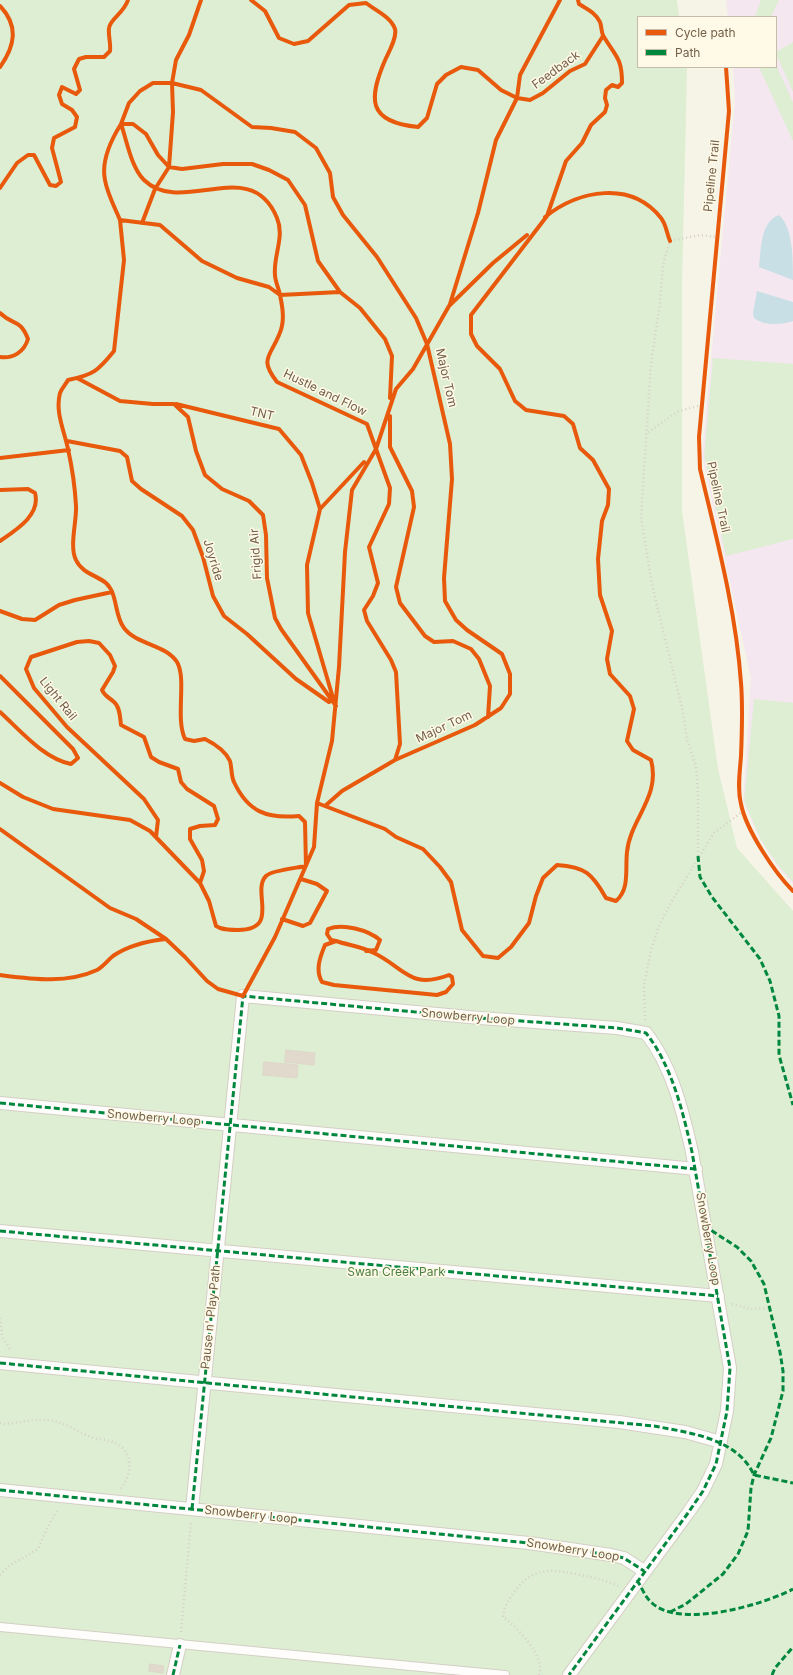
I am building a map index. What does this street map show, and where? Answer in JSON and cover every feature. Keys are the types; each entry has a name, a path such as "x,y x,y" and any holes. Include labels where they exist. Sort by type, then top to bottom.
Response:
{"street":[{"name":"Snowberry Loop","path":"0,1103 230,1125 243,996 480,1018 617,1028 646,1033 652,1041 668,1073 679,1103 696,1169 730,1368 727,1411 716,1464 702,1491 688,1513 644,1571 624,1558 529,1543 192,1509"},
{"path":"230,1125 696,1169"},
{"name":"Pause n' Play Path","path":"192,1509 230,1125"},
{"path":"0,1231 718,1296"},
{"path":"0,1363 647,1425 685,1432 721,1442"},
{"path":"0,1490 192,1509"},
{"path":"569,1675 644,1571"},
{"path":"173,1675 180,1645"}],"lane":[{"path":"0,1627 505,1675"}],"path":[{"path":"667,234 670,241 663,265 660,303 651,364 648,432 641,517 652,585 683,712 687,739 696,766 698,794 698,856"},
{"path":"670,241 700,235 716,237"},
{"path":"701,413 702,398"},
{"path":"648,432 679,411 702,405"},
{"path":"741,805 746,818"},
{"path":"646,1033 644,986 651,950 659,926 698,856 714,833 743,811"},
{"path":"718,1296 737,1306 750,1309 770,1308"},
{"path":"0,1318 2,1336 19,1365"},
{"path":"0,1423 4,1424 33,1420 49,1420 63,1423 91,1437 114,1442 125,1449 129,1457 130,1468 126,1479 117,1492"},
{"path":"0,1574 9,1566 38,1550 47,1528 62,1505 67,1501 80,1498"},
{"path":"539,1675 541,1671 540,1661 521,1633 503,1617 504,1606 524,1580 545,1570 554,1570 596,1578 629,1591"}],"shaded area":[{"path":"726,0 793,0 793,884 777,866 759,838 743,801 751,678 702,456 735,101 733,68 777,68 777,16 728,16"}],"green space":[{"name":"Swan Creek Park","path":"0,0 677,0 679,16 637,16 637,68 687,69 682,282 682,511 718,769 737,848 793,911 793,1675 0,1675"},
{"path":"761,0 779,0 771,16 755,16"},
{"path":"793,42 793,92 777,56 777,51"},
{"path":"777,67 793,102 793,141 759,68"},
{"path":"713,358 793,364 793,539 726,556 704,456"},
{"path":"754,699 793,703 793,882 778,865 761,840 744,801"}],"water":[{"path":"779,215 784,220 790,235 793,280 759,267 761,245 765,230 768,224"},
{"path":"757,291 793,302 793,321 768,324 754,318 753,313"}],"building":[{"path":"286,1050 315,1053 314,1065 285,1062"},
{"path":"264,1062 298,1065 297,1078 263,1075"},
{"path":"150,1664 164,1666 163,1673 149,1671"}],"marked path":[{"path":"698,856 700,877 712,897 760,959 770,981 779,1016 779,1055 793,1105"},
{"path":"192,1509 243,996 480,1018 617,1028 646,1033 655,1046 670,1075 685,1121 692,1152 730,1368 727,1411 716,1464 703,1491 569,1675"},
{"path":"0,1103 696,1169"},
{"path":"670,1612 686,1604 723,1574 738,1554 748,1531 751,1488 754,1475 771,1438 783,1391 783,1371 780,1352 764,1284 751,1261 737,1247 706,1227"},
{"path":"0,1231 718,1296"},
{"path":"0,1363 654,1426 682,1431 711,1439 736,1453 746,1463 754,1475 793,1483"},
{"path":"0,1490 529,1543 624,1558 644,1571"},
{"path":"637,1580 645,1595 652,1603 665,1611 682,1614 722,1612 762,1602 793,1589"},
{"path":"173,1675 180,1645"},
{"path":"772,1675 775,1668 793,1647"}],"cycle path":[{"path":"0,188 17,163 28,155 34,155 50,185 56,186 61,182 52,148 54,138 75,127 77,117 72,110 62,104 59,95 62,87 76,94 80,90 74,69 79,59 86,57 104,57 110,51 110,25 126,5 128,0"},
{"path":"142,223 155,189 169,167 173,112 172,83 176,60 189,35 201,0"},
{"name":"Feedback","path":"251,0 265,11 279,38 294,44 308,41 349,5 366,3 382,14 393,25 395,29 395,36 376,85 376,106 381,114 389,120 418,127 427,118 437,84 446,75 461,67 478,70 501,90 517,98 530,100 543,93 570,71 585,64 603,36"},
{"path":"450,304 478,213 496,140 517,98 520,75 560,0"},
{"path":"317,803 385,829 396,837 423,849 440,867 451,882 462,930 483,956 498,958 511,947 529,923 536,896 543,878 557,865 574,867 587,873 592,877 606,898 616,901 625,885 629,840 649,797 653,773 651,760 633,750 627,741 634,709 630,696 610,674 607,659 612,631 600,595 598,559 602,521 608,505 609,489 593,460 580,448 573,424 564,416 526,410 515,401 500,369 477,346 471,334 471,315 547,216 566,161 582,143 591,125 605,112 607,105 605,98 606,90 612,85 618,87 622,83 621,68 618,58 603,35 600,22 594,14 579,4 578,0"},
{"path":"0,6 10,21 13,36 12,44 0,67"},
{"name":"Pipeline Trail","path":"726,68 729,111 699,437 700,469 725,576 735,629 742,692 739,786 741,804 749,826 762,850 793,891"},
{"name":"Major Tom","path":"340,292 280,295 275,275 280,232 279,225 277,218 265,200 251,190 234,188 177,193 160,190 144,180 136,168 130,154 121,124 129,103 140,91 153,83 172,83 201,90 252,127 271,128 295,132 316,148 330,173 333,197 343,215 377,257 416,318 427,344 450,444 452,479 444,578 445,601 456,620 467,630 502,654 510,674 510,694 501,708 475,725 395,760"},
{"path":"120,220 107,190 104,165 108,151 121,124 133,124 146,134 158,155 169,167 182,169 223,164 252,164 269,170 288,180 305,205 318,261 340,292 360,308 385,339 392,356 390,398"},
{"path":"545,217 573,200 589,195 604,193 620,194 635,198 649,206 663,220 670,241"},
{"name":"Hustle and Flow","path":"0,783 23,797 53,809 130,820 150,831 200,883 209,901 216,926 222,929 238,930 251,928 258,924 262,917 261,891 262,883 266,876 279,871 306,866 305,822 299,816 277,816 252,807 234,782 230,761 223,751 205,739 194,741 185,739 181,720 181,678 180,669 177,662 165,651 136,638 124,628 110,588 102,580 82,568 74,555 73,541 76,512 75,492 69,456 59,414 59,400 60,393 68,380 89,374 99,368 114,351 124,260 120,220 160,225 202,261 237,278 269,287 280,295 283,320 281,330 268,358 268,368 277,382 367,424 390,488 389,504 369,547 378,583 373,596 364,610 367,621 391,660 396,672 400,744 395,760 342,791 325,806"},
{"name":"Major Tom","path":"0,829 110,908 136,919 166,939 207,981 218,989 243,996 275,937 314,847 317,803 332,741 339,667 345,552 352,490 376,449 396,389 413,369 449,306 493,263 527,235"},
{"path":"0,313 19,325 25,332 28,339 24,348 14,356 0,357"},
{"name":"Frigid Air","path":"77,378 120,401 174,404 188,417 196,451 205,475 222,489 249,501 263,515 266,535 267,578 275,618 281,629 336,706"},
{"name":"TNT","path":"176,404 279,429 301,455 320,509"},
{"path":"390,416 390,447 412,491 414,507 396,587 400,603 425,636 434,642 453,641 471,649 479,659 490,686 488,717"},
{"name":"Joyride","path":"67,441 120,451 127,457 132,481 141,489 182,516 193,530 203,557 213,596 224,616 247,634 296,679 329,702"},
{"path":"0,458 69,450"},
{"path":"333,698 308,613 307,565 320,509 364,462"},
{"path":"0,490 28,489 35,493 36,501 31,515 26,521 0,541"},
{"path":"0,611 22,619 35,620 59,605 112,592"},
{"name":"Light Rail","path":"156,837 158,820 144,799 67,727 34,688 26,669 31,657 77,642 89,641 99,643 110,655 115,666 102,690 104,694 116,704 121,725 144,737 151,757 159,762 178,769 181,782 187,789 214,806 218,819 215,825 200,826 190,829 190,839 202,860 204,871 200,883"},
{"path":"0,676 73,749 78,758 71,764 51,756 33,743 0,712"},
{"path":"282,919 303,926 310,923 327,891 317,884 301,879"},
{"path":"336,941 325,945 321,954 319,973 322,982 334,985 437,995 446,992 453,984 452,977 449,975 436,979 416,979 370,951 365,949 360,948 336,941 331,940 327,934 328,929 334,927 355,928 369,933 380,940 376,950 366,951"},
{"path":"0,975 37,979 62,979 74,977 97,970 113,956 132,946 145,942 166,939"}]}
